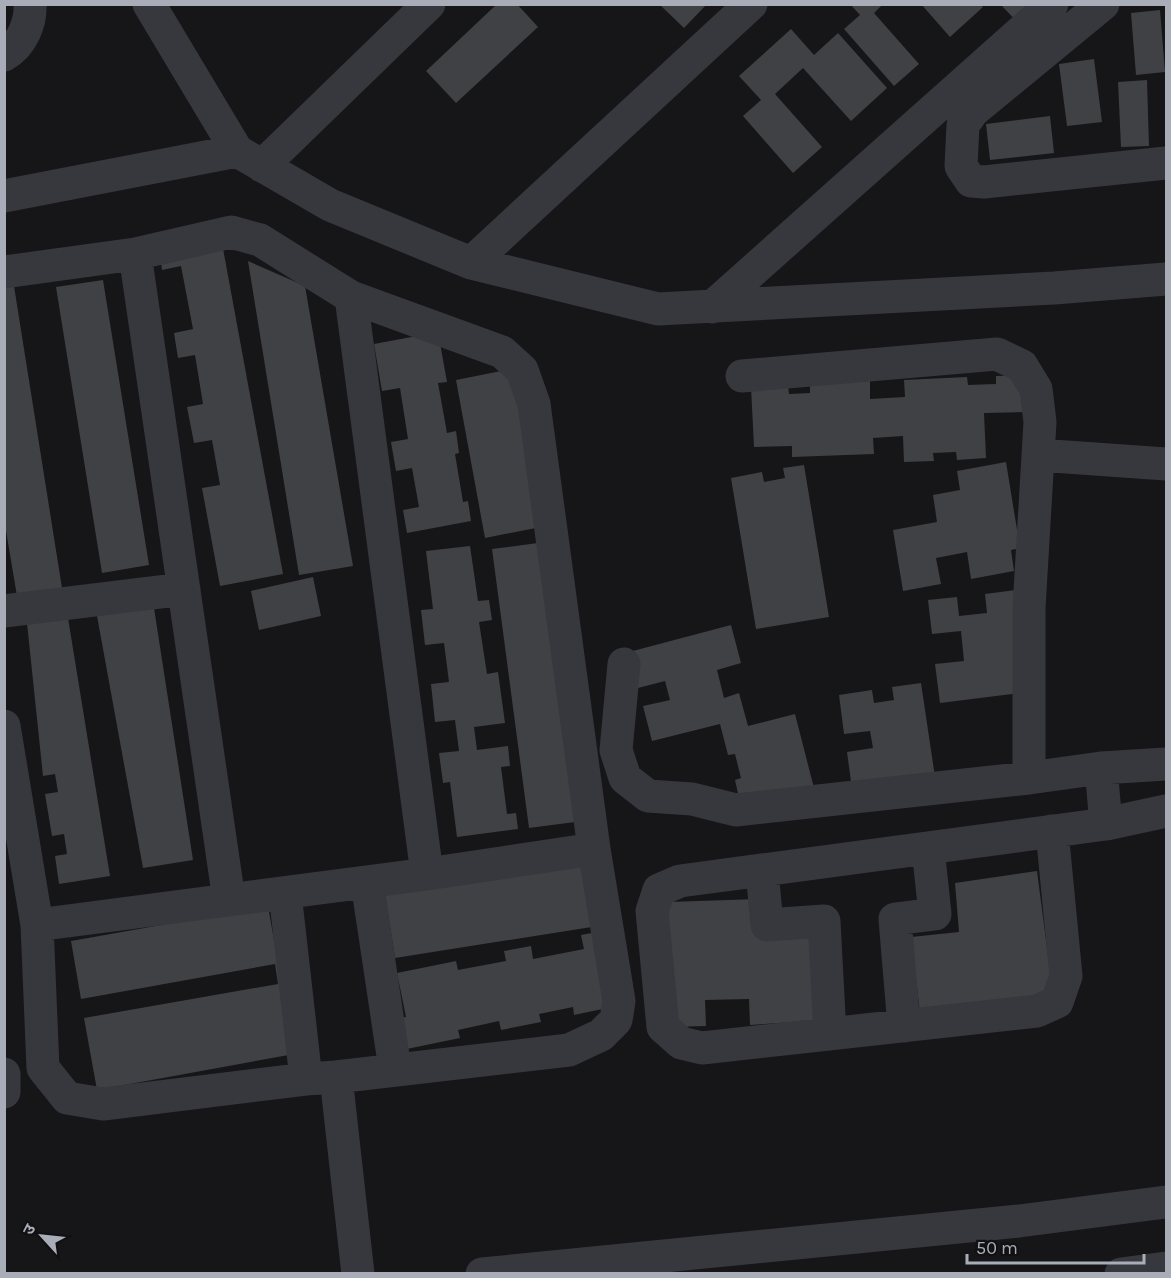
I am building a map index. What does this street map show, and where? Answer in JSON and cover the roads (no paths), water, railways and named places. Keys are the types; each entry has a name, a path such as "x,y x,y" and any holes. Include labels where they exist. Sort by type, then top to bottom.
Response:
{"street":[{"path":"4,55 10,52 24,34 30,18 30,4"},
{"path":"148,4 249,159 330,205 471,263 658,309 1054,288 1167,279"},
{"path":"4,196 249,159 429,4"},
{"path":"471,263 751,4"},
{"path":"712,307 1052,4"},
{"path":"1103,4 973,111 963,125 961,166 971,181 984,182 1167,163"},
{"path":"4,272 135,254 231,232 260,240 351,297 502,352 522,370 534,404 594,849 616,970 620,1001 616,1020 602,1035 569,1050 103,1104 67,1098 43,1068 37,925 4,726"},
{"path":"135,254 229,900"},
{"path":"351,297 427,874"},
{"path":"742,376 997,354 1022,366 1036,389 1040,422 1029,608 1029,778"},
{"path":"1038,456 1167,464"},
{"path":"4,611 184,589"},
{"path":"624,664 616,750 625,778 648,796 692,799 736,810 1101,768 1167,764"},
{"path":"1101,768 1106,824"},
{"path":"1052,831 1066,976 1057,1002 1037,1011 702,1048 681,1043 663,1027 652,911 659,890 680,881 1052,831 1106,824 1167,811"},
{"path":"904,1026 896,919 935,914 928,848"},
{"path":"37,925 427,874 594,849"},
{"path":"762,870 767,924 824,921 830,1034"},
{"path":"367,882 395,1069"},
{"path":"285,893 358,1274"},
{"path":"4,1074 6,1088 4,1092"},
{"path":"482,1274 1019,1221 1167,1202"},
{"path":"1120,1274 1167,1268"}]}
